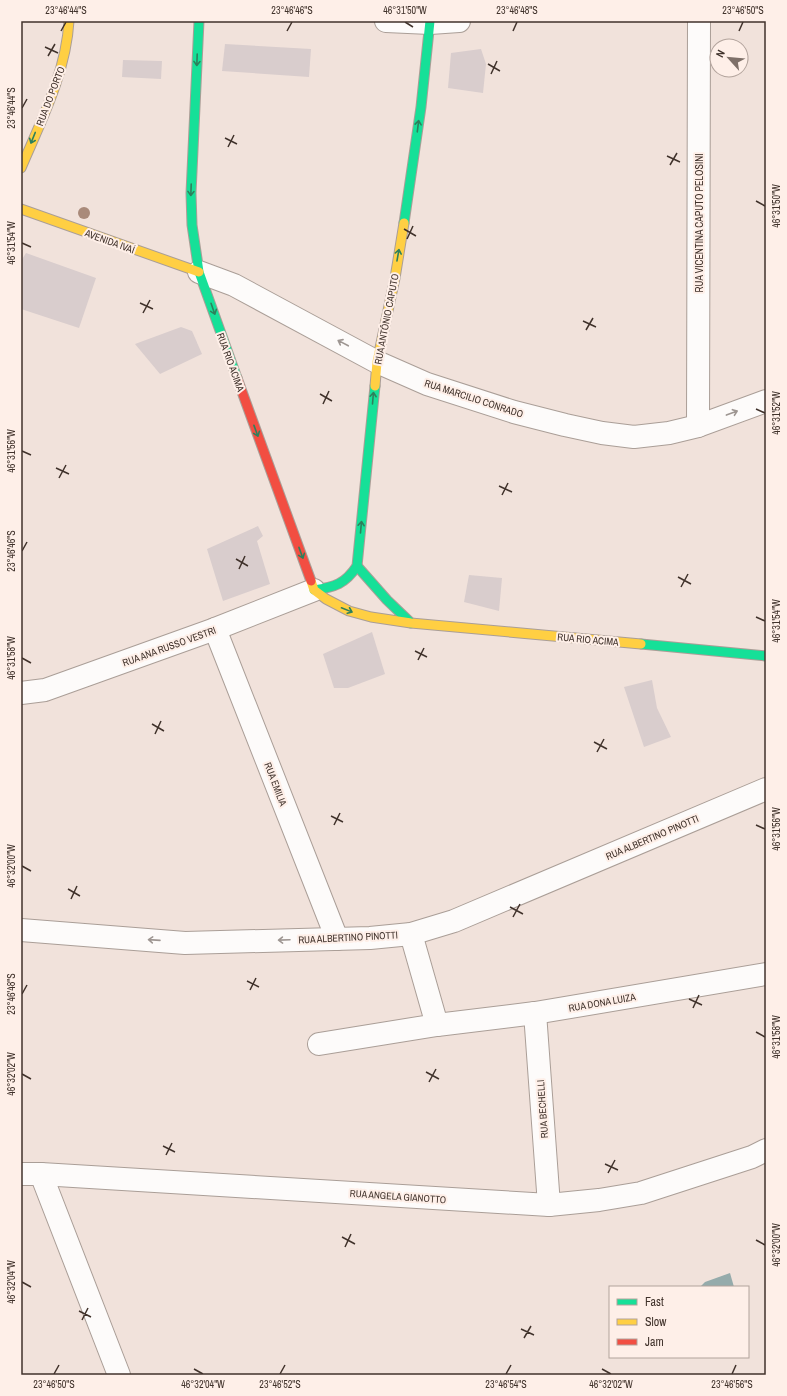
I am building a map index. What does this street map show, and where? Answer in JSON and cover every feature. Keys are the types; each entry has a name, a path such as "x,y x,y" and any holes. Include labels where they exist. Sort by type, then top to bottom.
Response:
{"main road":[{"name":"RUA DO PORTO","path":"21,168 57,80 65,53 69,21"},
{"name":"RUA RIO ACIMA","path":"199,21 191,193 192,225 199,272 314,590 327,600 352,612 369,617 766,656"},
{"name":"RUA ANTÔNIO CAPUTO","path":"357,566 377,362 386,322 408,197 430,22"},
{"name":"AVENIDA IVAÍ","path":"21,209 199,272"},
{"path":"314,590 329,588 340,584 350,577 357,566 387,600 411,622"}],"street":[{"path":"386,21 459,21"},
{"name":"RUA VICENTINA CAPUTO PELOSINI","path":"698,426 699,21"},
{"name":"RUA MARCILIO CONRADO","path":"199,272 234,285 377,362 427,384 522,414 565,425 602,433 634,437 669,433 698,426 766,401"},
{"name":"RUA ANA RUSSO VESTRI","path":"21,693 45,690 215,629 314,590"},
{"name":"RUA EMILIA","path":"215,629 337,938"},
{"name":"RUA ALBERTINO PINOTTI","path":"21,930 185,943 370,938 411,934 454,921 766,789"},
{"path":"411,934 437,1025"},
{"name":"RUA DONA LUIZA","path":"319,1044 437,1025 535,1013 766,974"},
{"name":"RUA BECHELLI","path":"535,1013 549,1205"},
{"name":"RUA ANGELA GIANOTTO","path":"31,1174 549,1205 641,1194 752,1157 766,1150"},
{"path":"31,1174 119,1375"}],"water":[{"path":"730,1273 734,1286 701,1286 705,1282"}],"building":[{"path":"225,44 311,49 309,77 222,71"},
{"path":"481,49 486,64 483,93 448,88 451,53"},
{"path":"123,60 162,61 161,79 122,77"},
{"path":"26,253 96,278 79,328 21,309 21,261"},
{"path":"181,327 192,331 202,354 160,374 135,344"},
{"path":"258,526 263,536 257,541 270,584 223,601 207,549"},
{"path":"469,575 502,578 499,611 464,602"},
{"path":"372,632 385,674 348,688 334,688 323,654"},
{"path":"652,680 657,708 671,737 644,747 624,687"}],"traffic: fast":[{"path":"199,21 191,193 192,225 199,272 237,378"},
{"path":"404,223 421,107 430,21"},
{"path":"314,590 328,588 339,584 344,581 357,566 375,386"},
{"path":"357,566 387,600 411,623"},
{"path":"641,644 766,656"}],"traffic: slow":[{"path":"21,168 58,78 67,40 69,21"},
{"path":"21,209 199,272"},
{"path":"375,386 377,362 395,278 404,223"},
{"path":"311,581 314,590 326,599 349,611 371,617 411,623 641,644"}],"traffic: jam":[{"path":"237,378 311,581"}]}
